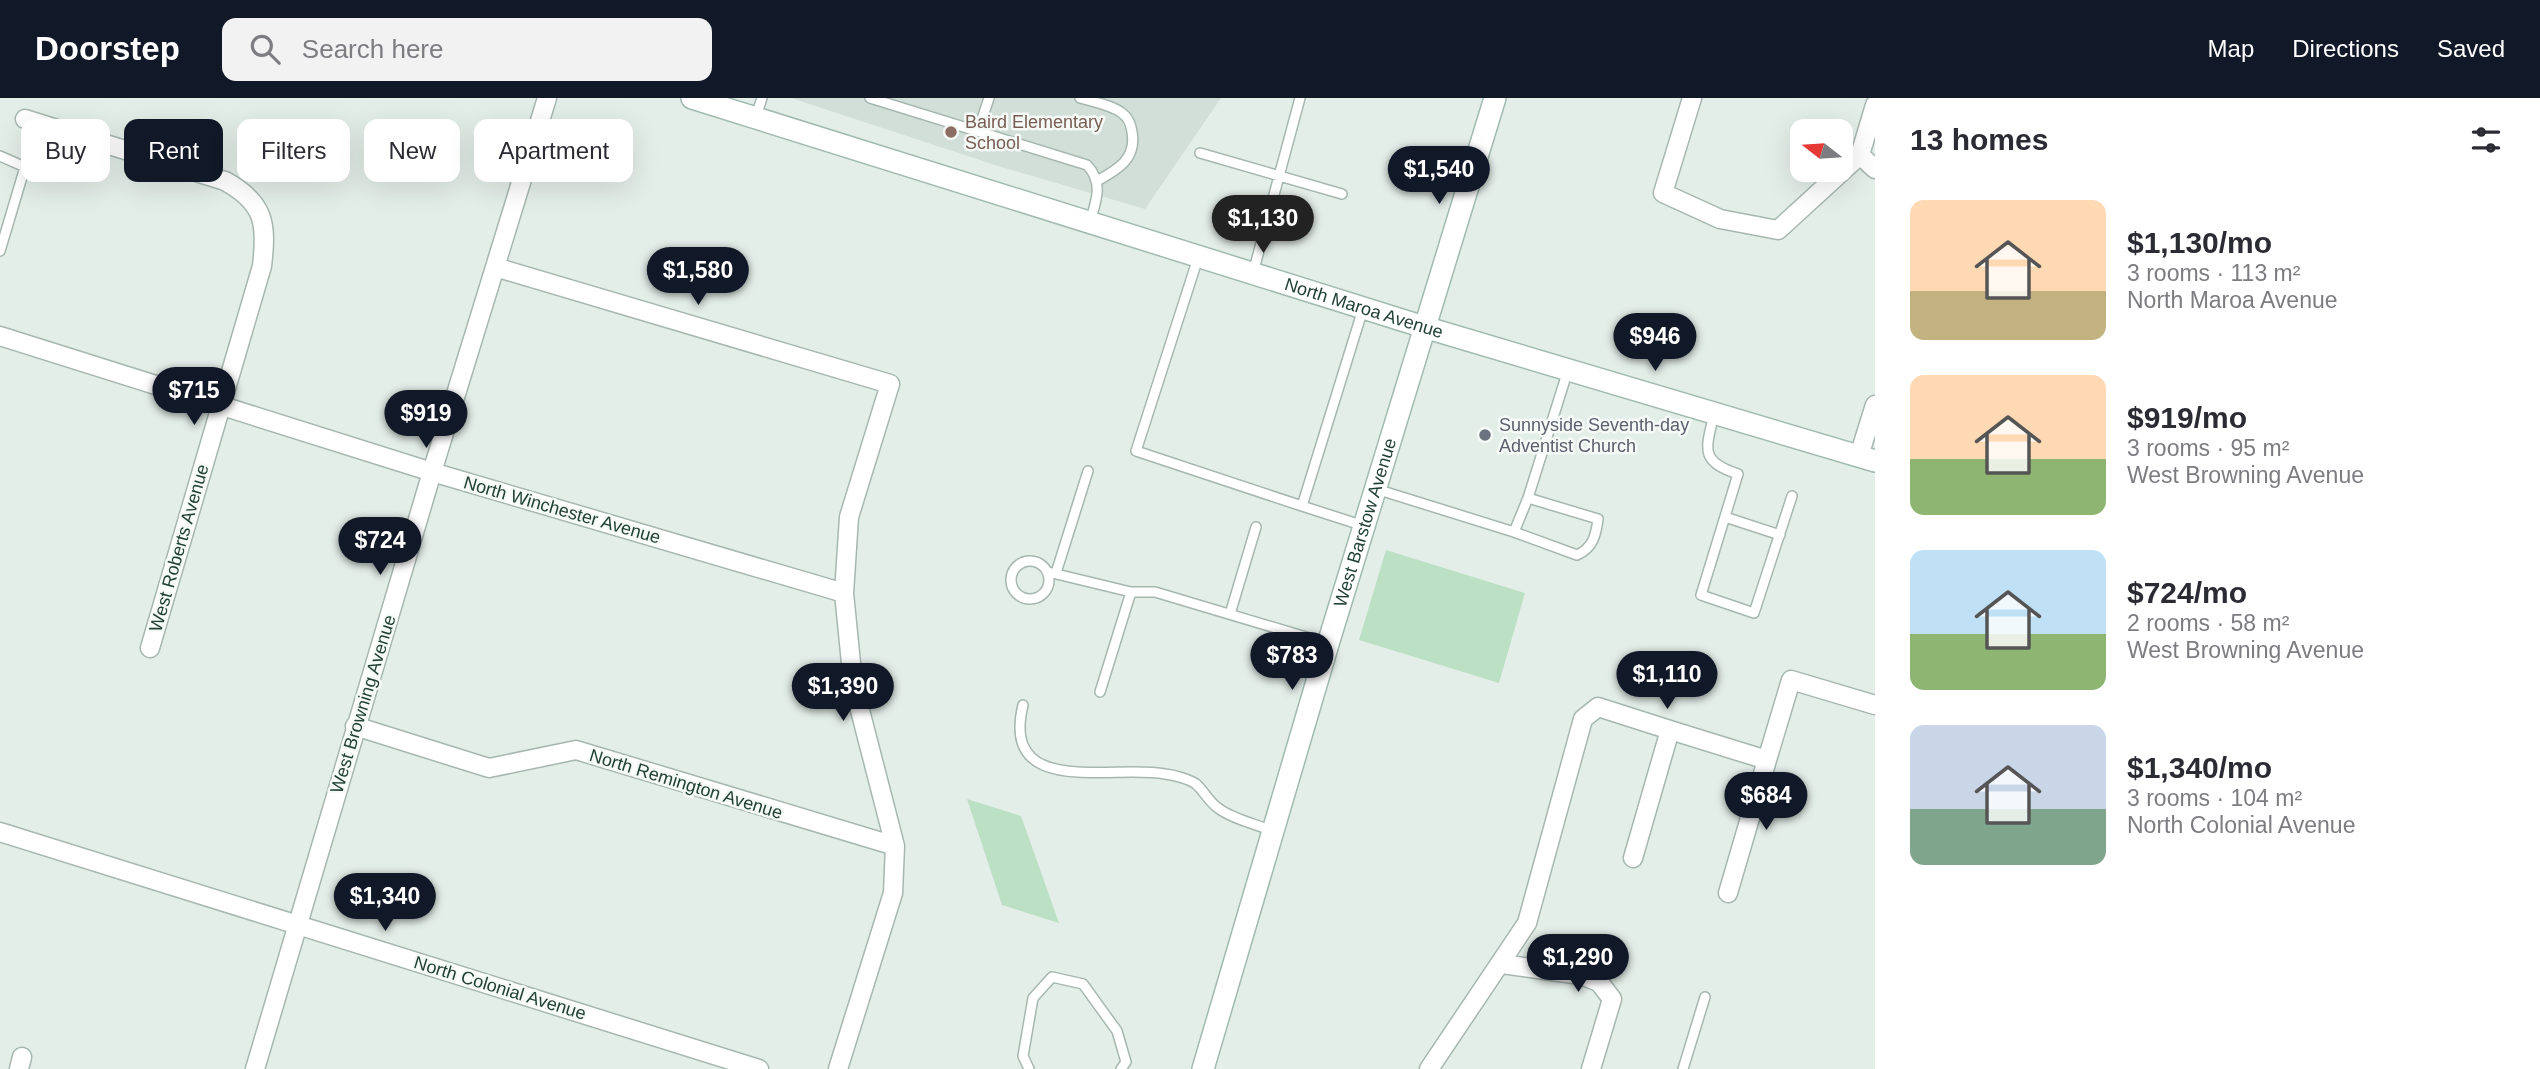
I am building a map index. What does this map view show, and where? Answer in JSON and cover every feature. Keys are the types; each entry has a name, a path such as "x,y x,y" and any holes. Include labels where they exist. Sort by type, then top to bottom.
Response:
{"main road":[{"name":"North Maroa Avenue","path":"692,98 759,108 1090,222 1424,327 1867,458"},
{"name":"West Barstow Avenue","path":"1203,1069 1328,644 1495,98"}],"street":[{"name":"West Browning Avenue","path":"255,1069 355,726 547,98"},
{"path":"1692,98 1663,193 1720,219 1778,230 1860,155 1875,105"},
{"name":"West Roberts Avenue","path":"110,145 225,181 244,192 257,206 266,235 262,266 150,648"},
{"path":"1860,155 1875,169"},
{"path":"495,267 890,384 849,517 844,593 853,683 895,846 893,893 838,1069"},
{"name":"North Winchester Avenue","path":"1,339 432,472 844,593"},
{"path":"1867,458 1875,405"},
{"path":"1728,893 1791,680 1875,705"},
{"path":"1429,1069 1527,923 1583,719 1598,707 1767,760"},
{"name":"North Remington Avenue","path":"355,726 489,768 576,750 895,846"},
{"path":"1633,858 1670,730"},
{"name":"North Colonial Avenue","path":"0,832 759,1069"},
{"path":"1502,964 1581,975 1599,982 1612,999 1591,1069"}],"lane":[{"path":"870,98 1087,165 1097,181 1099,193 1090,222"},
{"path":"978,131 989,98"},
{"path":"1080,98 1120,111 1132,129 1133,146 1122,167 1097,181"},
{"path":"1253,273 1300,98"},
{"path":"1200,153 1342,194"},
{"path":"0,156 25,167 0,251"},
{"path":"1198,256 1136,451 1364,526"},
{"path":"1302,506 1363,308"},
{"path":"1514,532 1528,498 1568,370"},
{"path":"1714,412 1706,451 1712,461 1738,474 1701,596 1754,613 1792,496"},
{"path":"1087,471 1052,572 1050,577 1047,590 1037,598 1019,595 1012,585 1012,573 1027,561 1039,563 1052,572 1131,592 1155,592 1328,644"},
{"path":"1376,489 1514,532 1577,555 1585,551 1595,538 1598,519 1528,498"},
{"path":"1725,517 1780,535"},
{"path":"1230,614 1256,527"},
{"path":"1100,692 1131,592"},
{"path":"1023,705 1018,725 1022,744 1031,759 1049,767 1092,774 1164,774 1195,783 1219,809 1272,831"},
{"path":"1029,1069 1023,1056 1033,998 1052,977 1083,984 1117,1031 1123,1066 1135,1069"},
{"path":"1684,1069 1705,997"}],"shaded area":[{"path":"791,98 1221,98 1145,209 998,166"}],"green space":[{"path":"1386,550 1525,593 1499,683 1359,640"},
{"path":"967,799 1021,816 1059,923 1002,905"}],"place":[{"name":"Baird Elementary School","path":"951,132"},
{"name":"Sunnyside Seventh-day Adventist Church","path":"1485,435"}]}
